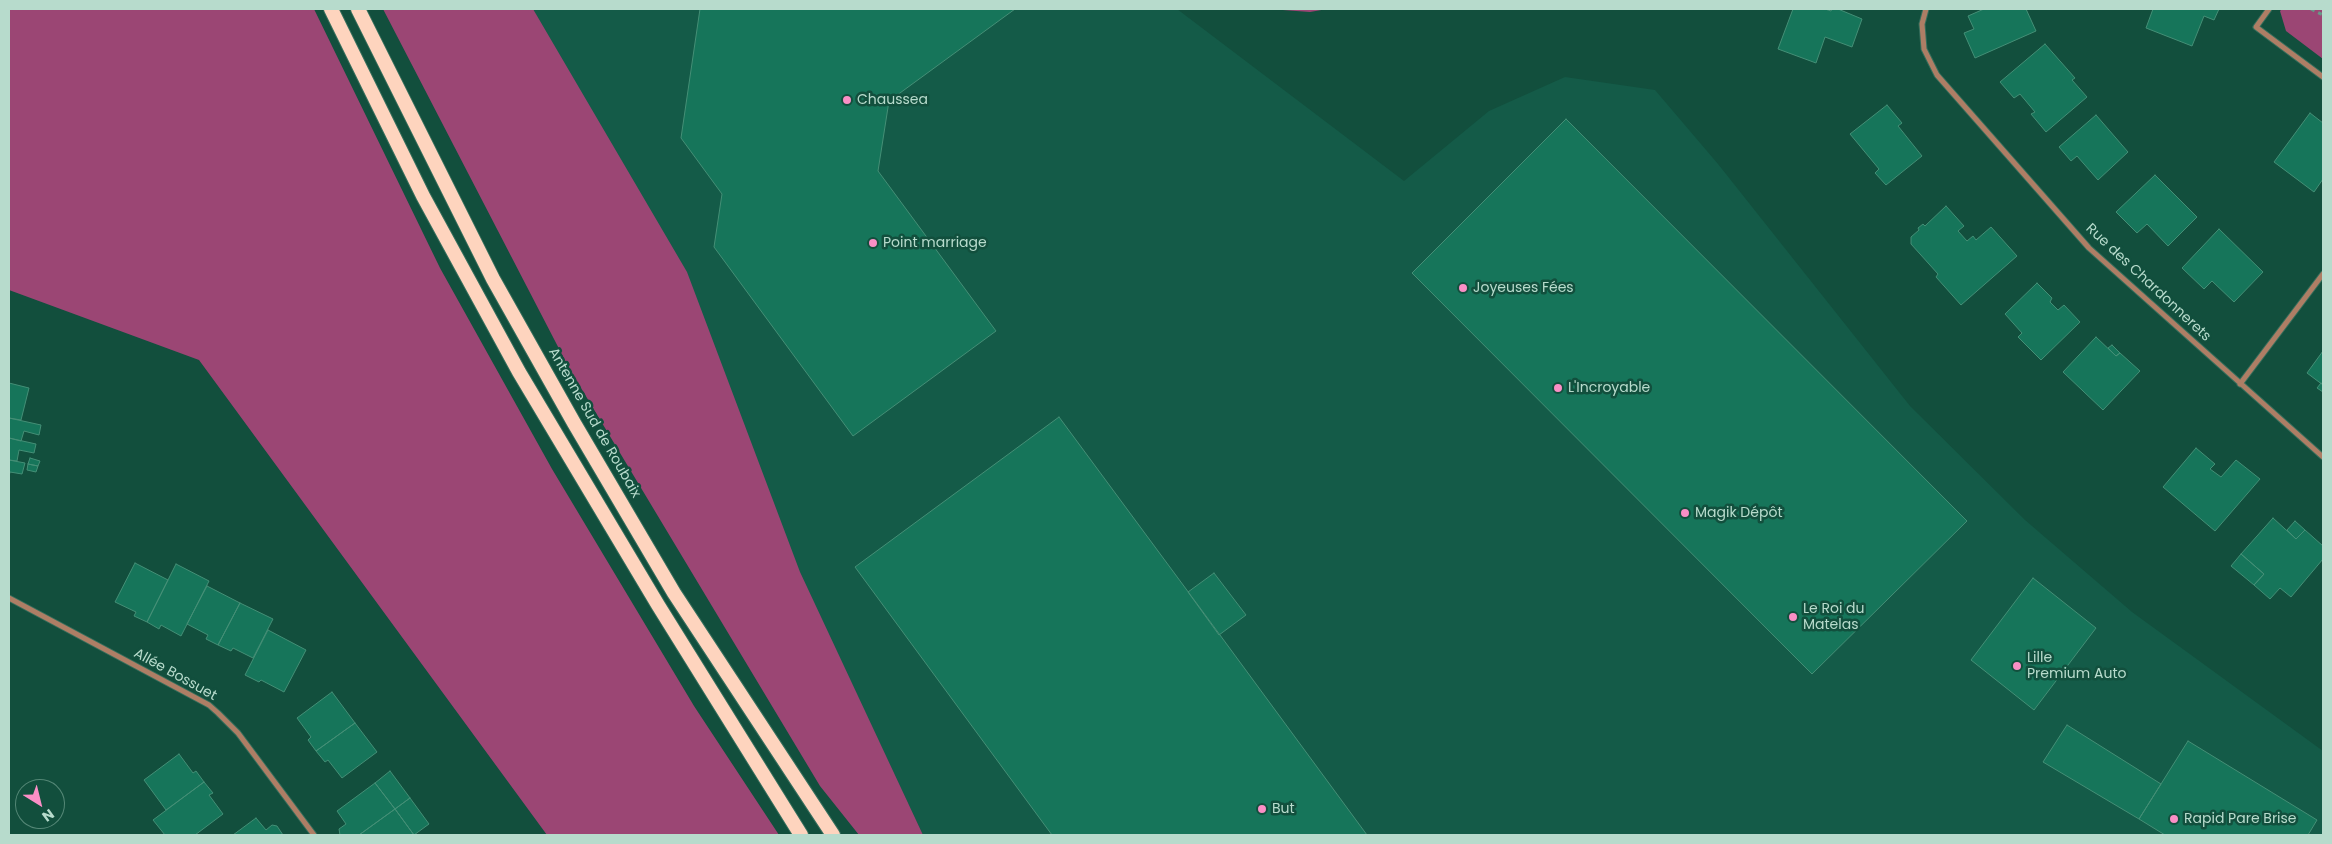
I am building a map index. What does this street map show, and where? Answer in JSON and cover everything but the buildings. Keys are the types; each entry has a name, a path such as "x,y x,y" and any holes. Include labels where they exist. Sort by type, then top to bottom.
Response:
{"highway":[{"path":"331,9 423,196 519,372 658,605 801,835"},
{"name":"Antenne Sud de Roubaix","path":"358,9 493,279 570,415 674,593 833,835"}],"street":[{"name":"Rue des Chardonnerets","path":"1926,9 1922,24 1924,49 1937,75 2090,248 2323,458"},
{"path":"2269,9 2256,27 2323,77"},
{"path":"2240,384 2323,274"},
{"name":"Allée Bossuet","path":"9,598 209,706 238,733 314,835"}],"path":[{"path":"2311,9 2323,15"}],"shaded area":[{"path":"9,9 314,9 440,268 552,469 694,706 779,835 547,835 199,360 9,290"},
{"path":"383,9 533,9 687,272 800,572 923,835 859,835 820,786 569,368"},
{"path":"533,9 1177,9 1404,181 1489,111 1565,77 1655,90 1718,164 1910,406 2025,520 2132,612 2323,751 2323,835 923,835"},
{"path":"1269,9 1291,10 1327,9 1310,12"},
{"path":"2282,9 2323,9 2323,59 2286,31 2280,11"}],"place":[{"name":"Chaussea","path":"847,100"},
{"name":"Point marriage","path":"873,243"},
{"name":"Joyeuses Fées","path":"1463,288"},
{"name":"L'Incroyable","path":"1558,388"},
{"name":"Magik Dépôt","path":"1685,513"},
{"name":"Le Roi du Matelas","path":"1793,617"},
{"name":"Lille Premium Auto","path":"2017,666"},
{"name":"But","path":"1262,809"},
{"name":"Rapid Pare Brise","path":"2174,819"}]}
